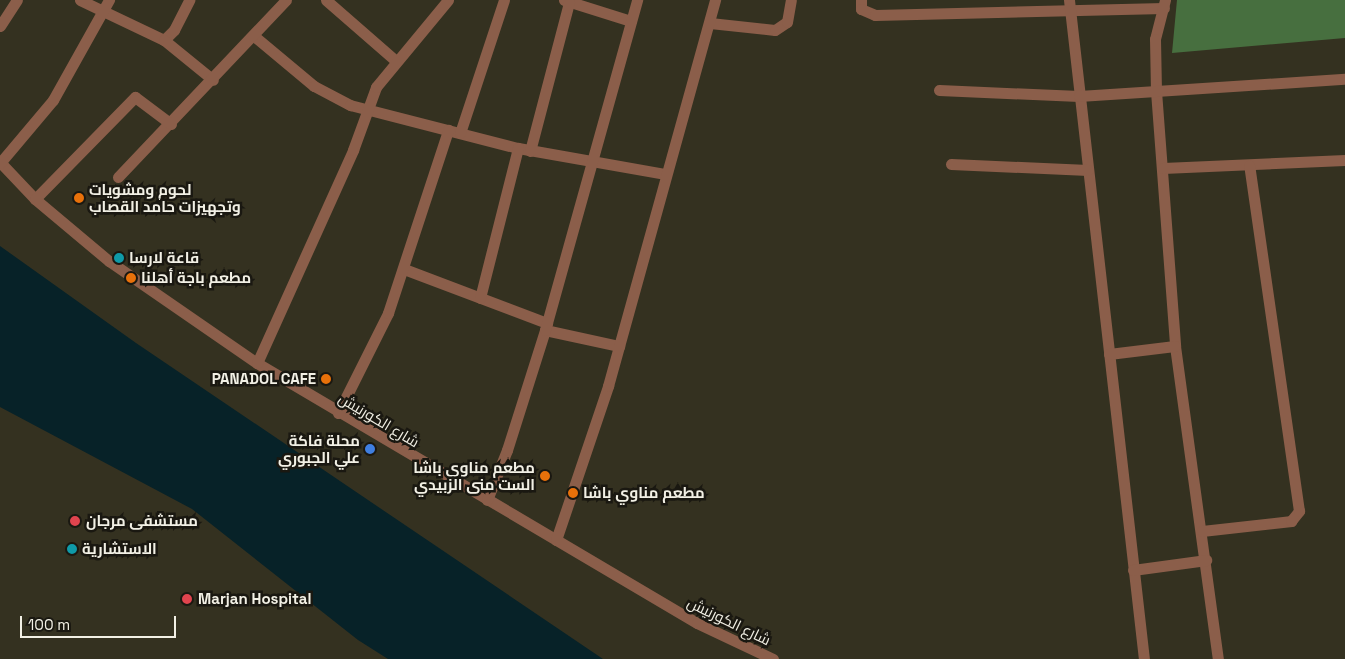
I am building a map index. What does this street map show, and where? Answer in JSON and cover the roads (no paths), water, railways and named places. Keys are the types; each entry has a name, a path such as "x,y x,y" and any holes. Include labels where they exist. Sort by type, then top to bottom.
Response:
{"street":[{"path":"0,26 17,0"},
{"path":"80,0 107,5 164,40 213,80"},
{"path":"164,40 174,30 189,0"},
{"path":"118,177 213,80 286,0"},
{"path":"326,0 396,61"},
{"path":"460,133 504,0"},
{"path":"487,500 507,450 546,326 637,0"},
{"path":"556,540 592,437 619,346 715,0"},
{"path":"710,23 776,30 786,22 791,0"},
{"path":"861,0 861,9 875,15 1069,5 1165,4 1155,40 1156,91 1175,346 1206,560 1218,659"},
{"path":"257,363 353,150 366,109 376,87 444,1"},
{"path":"530,150 566,1 631,21"},
{"path":"0,163 53,100 107,5"},
{"path":"1069,5 1144,659"},
{"path":"254,36 314,86 366,109 518,148 666,174"},
{"path":"939,90 1079,96 1345,79"},
{"path":"35,198 136,97 170,124"},
{"path":"338,413 378,338 404,269 448,130"},
{"path":"480,298 518,148"},
{"path":"1163,168 1249,166 1345,160"},
{"name":"شارع الكورنيش","path":"0,163 35,198 109,261 257,363 338,413 697,624 773,659"},
{"path":"950,164 1088,170"},
{"path":"1202,531 1291,521 1299,511 1249,166"},
{"path":"404,269 546,326 619,346"},
{"path":"1108,354 1175,346"},
{"path":"1133,570 1206,560"}],"water":[{"path":"0,246 136,343 603,659 388,659 358,640 192,509 0,407"}],"place":[{"name":"لحوم ومشويات وتجهيزات حامد القصاب","path":"79,198"},
{"name":"قاعة لارسا","path":"119,258"},
{"name":"مطعم باجة أهلنا","path":"131,278"},
{"name":"PANADOL CAFE","path":"326,379"},
{"name":"محلة فاكة علي الجبوري","path":"370,449"},
{"name":"مطعم مناوي باشا الست منى الزبيدي","path":"545,476"},
{"name":"مطعم مناوي باشا","path":"573,493"},
{"name":"مستشفى مرجان","path":"75,521"},
{"name":"الاستشارية","path":"72,549"},
{"name":"Marjan Hospital","path":"187,599"}]}
